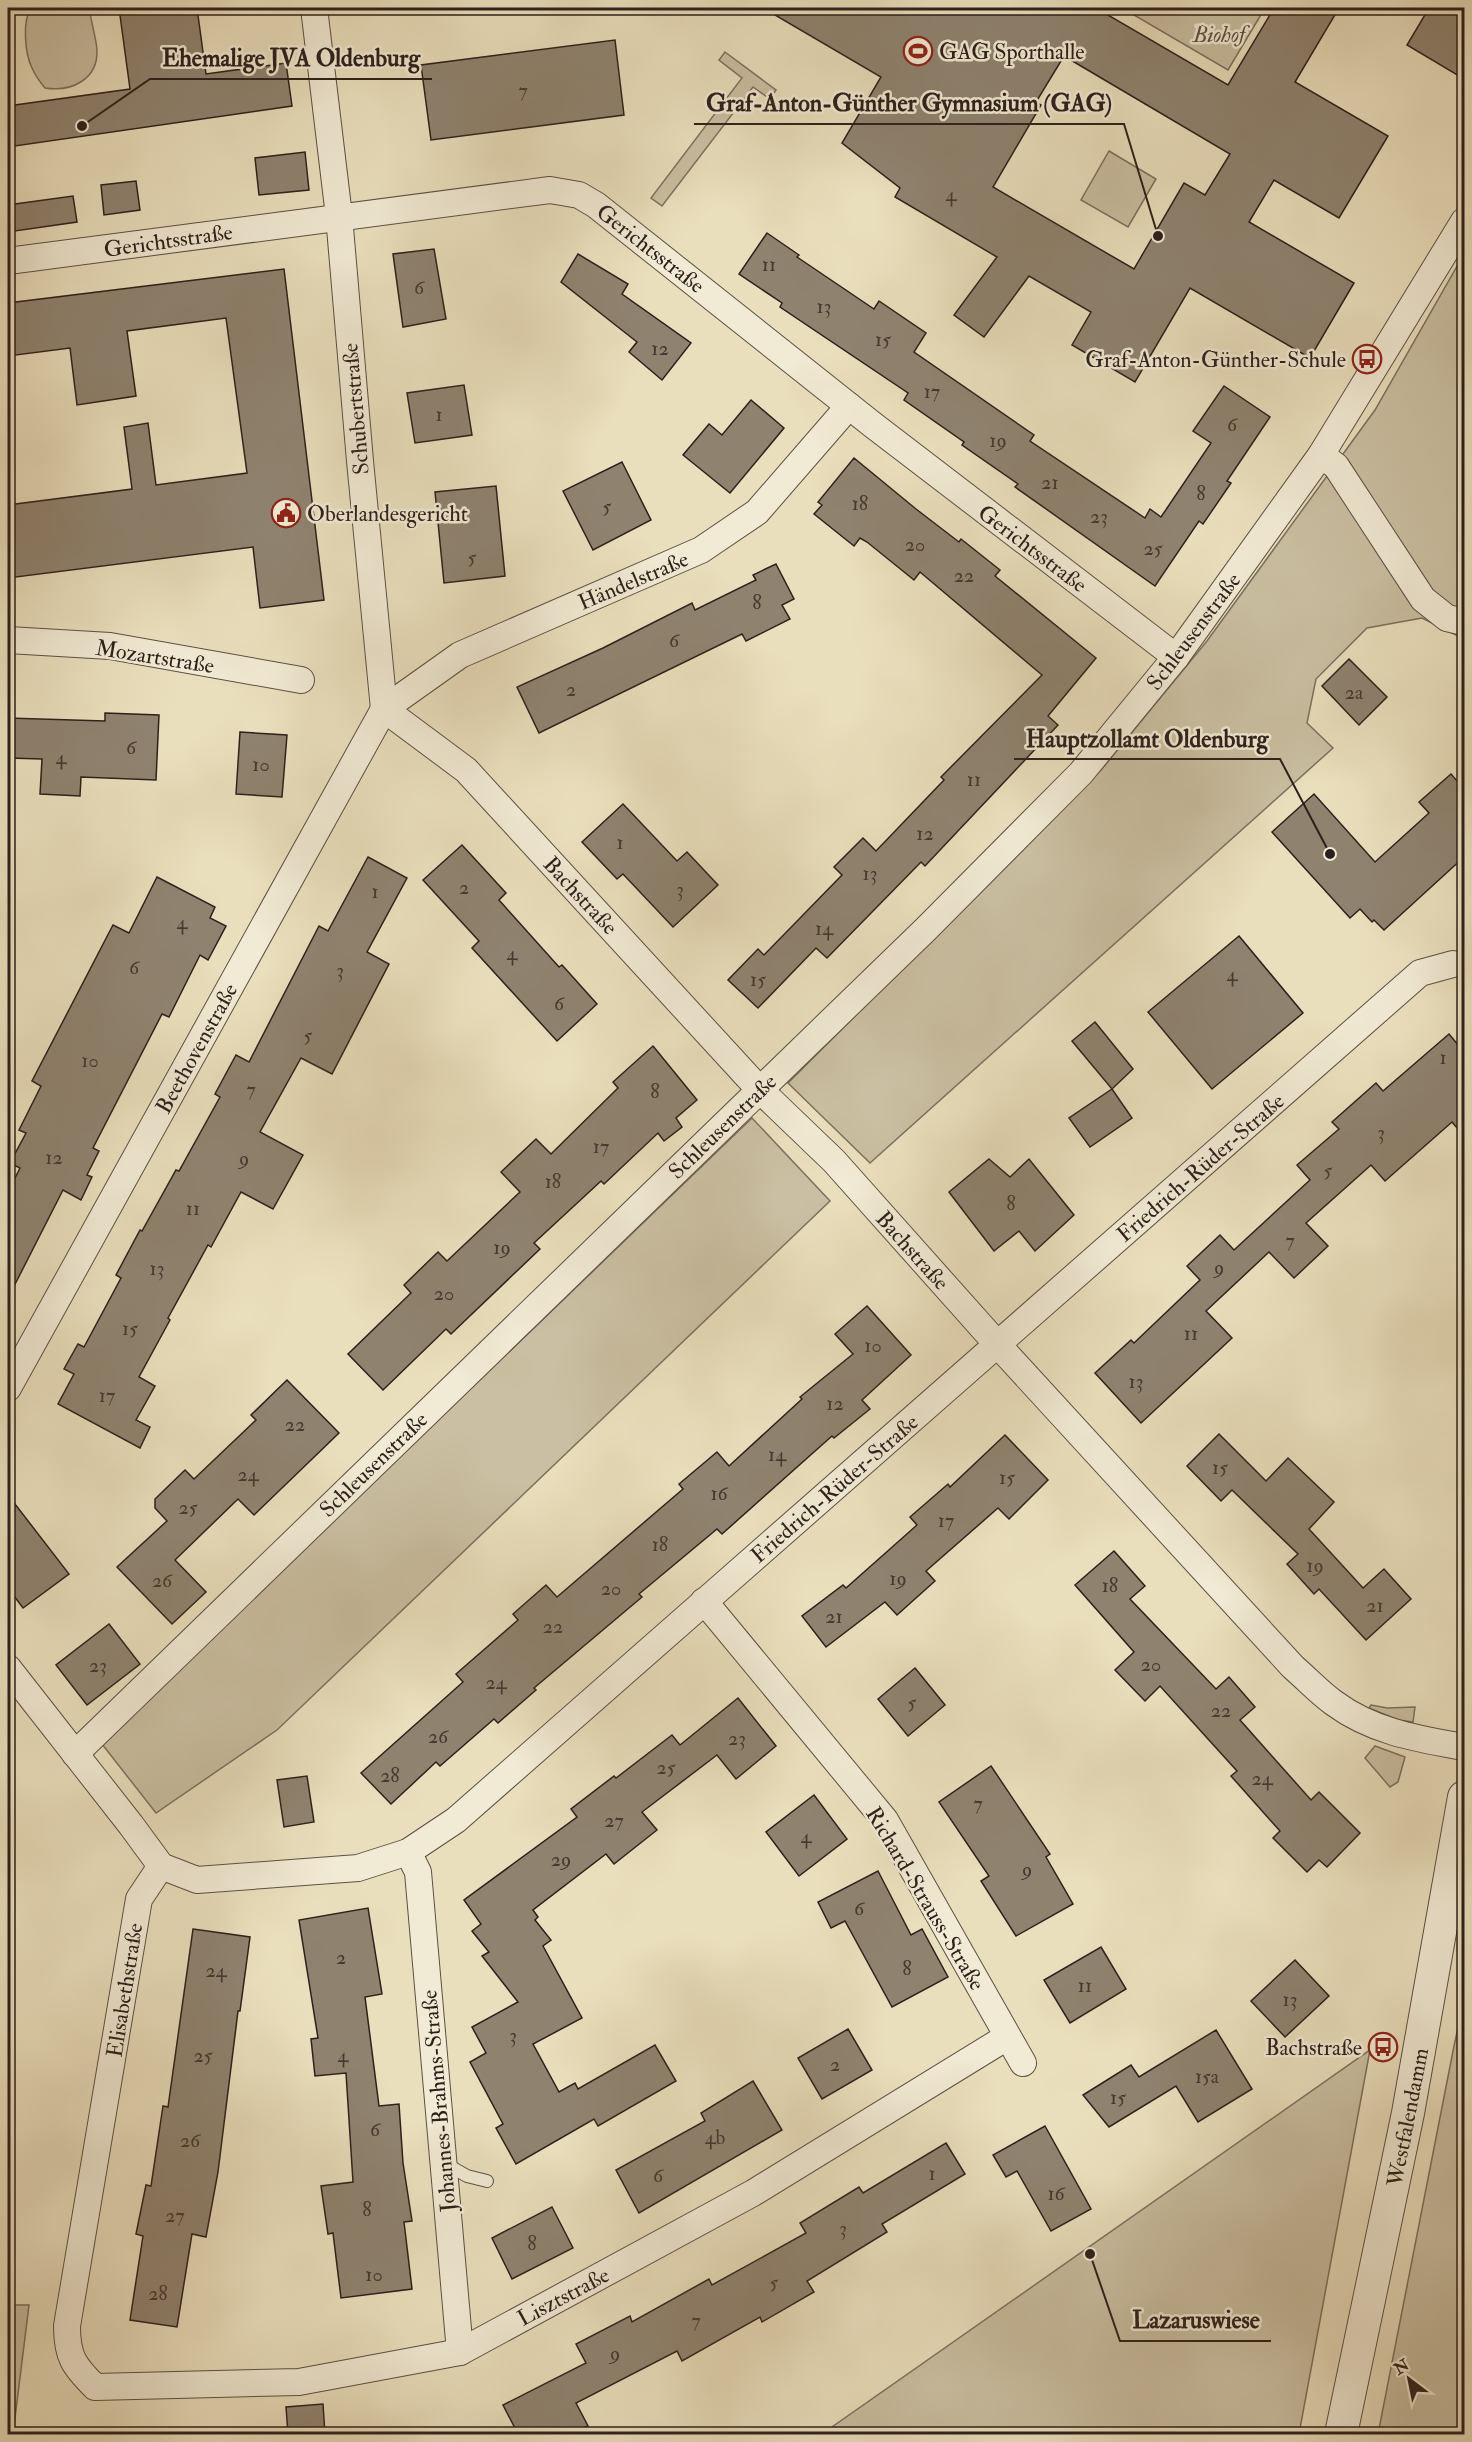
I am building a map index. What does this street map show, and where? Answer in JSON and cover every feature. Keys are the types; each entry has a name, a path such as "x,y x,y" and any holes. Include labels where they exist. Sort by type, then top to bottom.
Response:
{"street":[{"name":"Schubertstraße","path":"314,8 339,216 384,709"},
{"name":"Gerichtsstraße","path":"8,261 550,190 579,195 596,205 670,262 849,406 1176,657"},
{"name":"Schleusenstraße","path":"75,1754 926,929 1081,773 1176,657 1321,455 1464,221"},
{"name":"Händelstraße","path":"384,709 460,655 701,550 756,512 849,406"},
{"path":"1321,455 1336,466 1423,599 1447,618 1464,622"},
{"name":"Mozartstraße","path":"8,640 110,646 301,680"},
{"name":"Bachstraße","path":"384,709 466,770 759,1089 834,1161 998,1345 1293,1667 1335,1704 1365,1722 1395,1734 1464,1747"},
{"name":"Beethovenstraße","path":"8,1388 384,709"},
{"name":"Friedrich-Rüder-Straße","path":"161,1866 197,1880 358,1868 408,1852 456,1820 1420,973 1453,964"},
{"name":"Richard-Strauss-Straße","path":"704,1601 885,1820 1023,2063"},
{"path":"8,1668 161,1866"},
{"name":"Westfalendamm","path":"1341,2434 1408,2113 1464,1797"},
{"name":"Johannes-Brahms-Straße","path":"408,1852 418,1872 460,2352"},
{"name":"Elisabethstraße","path":"74,2367 67,2344 67,2326 139,1899 161,1866"},
{"name":"Lisztstraße","path":"74,2367 94,2387 299,2382 460,2352 753,2193 1007,2037"}],"lane":[{"path":"443,2163 467,2176 487,2181"}],"green space":[{"path":"31,8 87,8 97,50 93,69 81,82 64,88 45,88 33,71 26,46 26,21"},
{"name":"Biohof","path":"1122,8 1265,8 1228,70"},
{"path":"725,52 776,90 770,99 753,87 662,206 651,198 742,78 719,60"},
{"path":"1109,151 1156,179 1128,227 1081,200"},
{"path":"1464,254 1464,639 1422,618 1367,628 1316,679 1307,723 1333,748 870,1163 788,1083 1101,770 1207,641 1375,410"},
{"path":"752,1118 830,1201 277,1730 156,1813 102,1744"},
{"path":"1371,1705 1387,1708 1415,1707 1413,1722 1398,1720 1369,1708"},
{"path":"1375,1746 1405,1757 1398,1782 1390,1787 1365,1758"},
{"path":"1464,2000 1464,2434 1378,2434 1454,2046"},
{"path":"1370,2050 1299,2434 822,2434"},
{"path":"8,2305 29,2305 13,2434 8,2434"}],"shaded area":[{"path":"8,1843 15,1901 8,2000"}],"building":[{"path":"119,8 197,8 206,74 286,63 292,106 8,147 8,106 130,89"},
{"path":"763,8 1096,8 1228,85 1274,8 1339,8 1295,82 1388,136 1339,218 1274,180 1249,222 1354,283 1310,358 1190,288 1135,382 1072,345 1091,312 1029,276 984,337 954,315 997,257 895,197 900,188 842,143 881,77","holes":["1064,56 1230,154 1205,195 1184,183 1134,269 993,187 1041,105 1036,102"]},
{"path":"1429,8 1464,8 1464,79 1407,45"},
{"path":"615,40 624,115 431,140 421,65"},
{"path":"305,152 309,190 259,195 255,158"},
{"path":"136,181 140,210 104,215 101,185"},
{"path":"73,196 77,222 8,232 8,205"},
{"path":"767,233 799,255 797,257 874,309 879,301 926,333 914,352 1034,435 1030,441 1145,518 1150,509 1161,517 1211,443 1193,431 1224,386 1270,417 1227,481 1231,483 1203,524 1199,521 1155,586 1015,487 1018,484 962,445 964,442 904,400 908,393 780,307 782,303 739,274"},
{"path":"434,249 446,319 403,327 393,254"},
{"path":"578,254 628,284 622,294 691,343 662,380 629,352 637,342 561,282"},
{"path":"284,269 324,600 260,608 253,547 8,578 8,505 132,489 124,427 148,423 156,485 247,473 226,318 127,331 136,396 77,405 70,348 8,356 8,303"},
{"path":"464,385 472,435 415,443 407,393"},
{"path":"751,400 784,428 730,493 683,455 709,424 722,435"},
{"path":"854,458 959,542 961,539 1000,570 995,576 1096,658 1048,716 1058,725 925,866 921,862 827,958 816,948 758,1008 728,980 758,949 764,955 842,875 834,867 863,838 876,851 944,780 941,777 1042,675 920,572 914,580 867,542 860,538 854,546 814,514 822,505 818,502"},
{"path":"622,462 651,520 593,550 563,491"},
{"path":"496,486 505,576 444,583 435,492"},
{"path":"776,564 794,599 782,605 790,619 746,641 742,634 539,733 517,687 603,648 692,603 695,610 756,580 753,575"},
{"path":"1349,659 1387,697 1359,725 1322,686"},
{"path":"105,713 159,715 156,780 81,777 80,796 40,794 42,759 8,758 8,718 105,721"},
{"path":"240,732 287,735 282,797 236,794"},
{"path":"1451,774 1464,789 1464,857 1384,930 1374,920 1372,922 1360,909 1350,918 1272,832 1314,794 1375,862 1429,813 1419,802"},
{"path":"623,804 677,861 687,852 718,885 673,927 623,874 617,879 582,842"},
{"path":"462,845 506,893 499,900 559,967 562,965 597,1004 557,1041 472,948 479,941 423,880"},
{"path":"368,857 407,878 367,952 389,964 332,1074 301,1058 260,1132 303,1155 273,1209 241,1192 211,1247 208,1245 139,1377 155,1386 136,1420 150,1427 140,1448 58,1404 74,1374 64,1369 78,1344 84,1347 121,1278 116,1275 140,1230 142,1231 176,1170 179,1171 220,1097 215,1094 236,1055 249,1062 319,926 328,931"},
{"path":"157,877 215,907 210,918 226,926 208,960 200,955 169,1017 162,1014 93,1148 99,1151 87,1175 92,1177 81,1200 63,1190 8,1298 8,1192 20,1168 10,1163 26,1133 19,1130 41,1086 32,1081 113,925 129,933"},
{"path":"1239,936 1303,1013 1212,1089 1148,1012"},
{"path":"1095,1022 1133,1069 1112,1089 1072,1041"},
{"path":"1449,1034 1464,1052 1464,1136 1452,1122 1385,1181 1371,1165 1306,1223 1328,1246 1294,1278 1269,1252 1206,1311 1232,1338 1141,1423 1095,1373 1131,1340 1134,1343 1200,1280 1187,1266 1220,1235 1234,1250 1310,1180 1297,1165 1339,1129 1332,1122 1376,1083 1383,1091"},
{"path":"653,1046 697,1100 676,1118 682,1127 664,1141 658,1133 604,1184 601,1181 534,1243 540,1249 451,1334 446,1329 383,1390 348,1354 411,1293 404,1285 438,1252 447,1261 520,1192 501,1172 536,1139 551,1154 618,1088 613,1082"},
{"path":"1112,1089 1132,1118 1090,1147 1069,1118"},
{"path":"989,1159 1010,1177 1029,1159 1074,1215 1035,1251 1019,1231 994,1251 949,1192"},
{"path":"867,1306 911,1355 862,1400 870,1409 834,1438 832,1436 722,1534 717,1529 639,1594 642,1597 534,1688 536,1690 498,1723 494,1719 440,1766 436,1762 391,1804 361,1773 463,1682 456,1674 518,1620 513,1614 546,1585 557,1597 683,1489 679,1484 717,1452 729,1466 802,1399 800,1397 853,1354 835,1334"},
{"path":"287,1380 339,1433 254,1515 238,1499 175,1560 206,1592 172,1624 117,1567 167,1521 155,1508 155,1499 185,1470 194,1479 256,1420 251,1415"},
{"path":"1219,1434 1266,1481 1288,1458 1334,1502 1309,1529 1363,1588 1384,1569 1411,1599 1366,1640 1319,1589 1314,1594 1287,1564 1298,1554 1232,1490 1221,1501 1187,1466"},
{"path":"1005,1435 1048,1480 1009,1519 998,1508 926,1571 935,1581 897,1615 885,1602 826,1647 802,1616 843,1585 846,1588 917,1525 910,1517 948,1484 950,1487"},
{"path":"8,1495 69,1574 23,1608 8,1588"},
{"path":"1114,1551 1145,1586 1130,1599 1216,1689 1229,1677 1255,1707 1240,1720 1311,1800 1319,1792 1360,1833 1327,1867 1319,1860 1307,1872 1273,1838 1280,1831 1231,1776 1237,1771 1160,1686 1145,1701 1115,1670 1134,1652 1075,1585"},
{"path":"109,1624 140,1664 87,1705 56,1665"},
{"path":"915,1668 945,1705 908,1736 878,1699"},
{"path":"738,1698 776,1746 736,1779 717,1755 642,1812 657,1830 614,1864 606,1854 533,1910 538,1917 535,1920 551,1940 543,1946 582,2018 533,2044 559,2092 575,2083 578,2089 655,2045 676,2081 598,2126 594,2119 516,2164 496,2128 503,2124 470,2062 486,2053 472,2027 518,2002 482,1956 489,1952 472,1931 481,1924 464,1900 577,1817 571,1809 614,1776 616,1778 672,1735 680,1745"},
{"path":"991,1766 1050,1854 1046,1857 1073,1904 1016,1936 981,1881 989,1876 939,1802"},
{"path":"307,1776 314,1822 284,1827 277,1780"},
{"path":"814,1795 847,1839 799,1876 766,1832"},
{"path":"878,1871 911,1935 922,1929 948,1977 892,2007 845,1921 831,1928 818,1902"},
{"path":"368,1908 382,1994 365,1997 379,2106 399,2104 403,2163 412,2221 404,2222 412,2289 341,2298 333,2233 328,2234 321,2186 353,2182 346,2073 315,2076 311,2039 318,2038 299,1920"},
{"path":"193,1929 250,1937 240,2011 238,2011 218,2172 206,2237 192,2234 177,2327 130,2320 143,2236 136,2234 146,2185 151,2186 163,2106 168,2107"},
{"path":"1101,1947 1126,1989 1070,2023 1044,1980"},
{"path":"1295,1960 1329,1996 1285,2037 1251,2001"},
{"path":"848,2029 872,2070 822,2099 798,2058"},
{"path":"1216,2030 1252,2089 1198,2122 1176,2086 1109,2127 1083,2095 1131,2065 1139,2077"},
{"path":"753,2081 782,2130 639,2213 616,2170 705,2121 701,2113"},
{"path":"1045,2126 1091,2209 1051,2231 1017,2171 1006,2177 993,2155"},
{"path":"946,2143 965,2174 882,2224 887,2232 807,2281 814,2292 762,2322 760,2317 682,2361 677,2351 576,2403 588,2426 570,2434 518,2434 503,2405 586,2363 576,2344 630,2316 632,2322 709,2279 712,2285 806,2233 800,2223 859,2187 863,2193"},
{"path":"552,2207 573,2248 512,2279 492,2238"},
{"path":"323,2404 325,2434 288,2434 286,2407"}],"place":[{"name":"GAG Sporthalle","path":"918,51"},
{"name":"Ehemalige JVA Oldenburg","path":"82,126"},
{"name":"Graf-Anton-Günther Gymnasium (GAG)","path":"1158,236"},
{"name":"Graf-Anton-Günther-Schule","path":"1367,359"},
{"name":"Oberlandesgericht","path":"286,513"},
{"name":"Hauptzollamt Oldenburg","path":"1330,854"},
{"name":"Bachstraße","path":"1383,2047"},
{"name":"Lazaruswiese","path":"1090,2254"}]}
